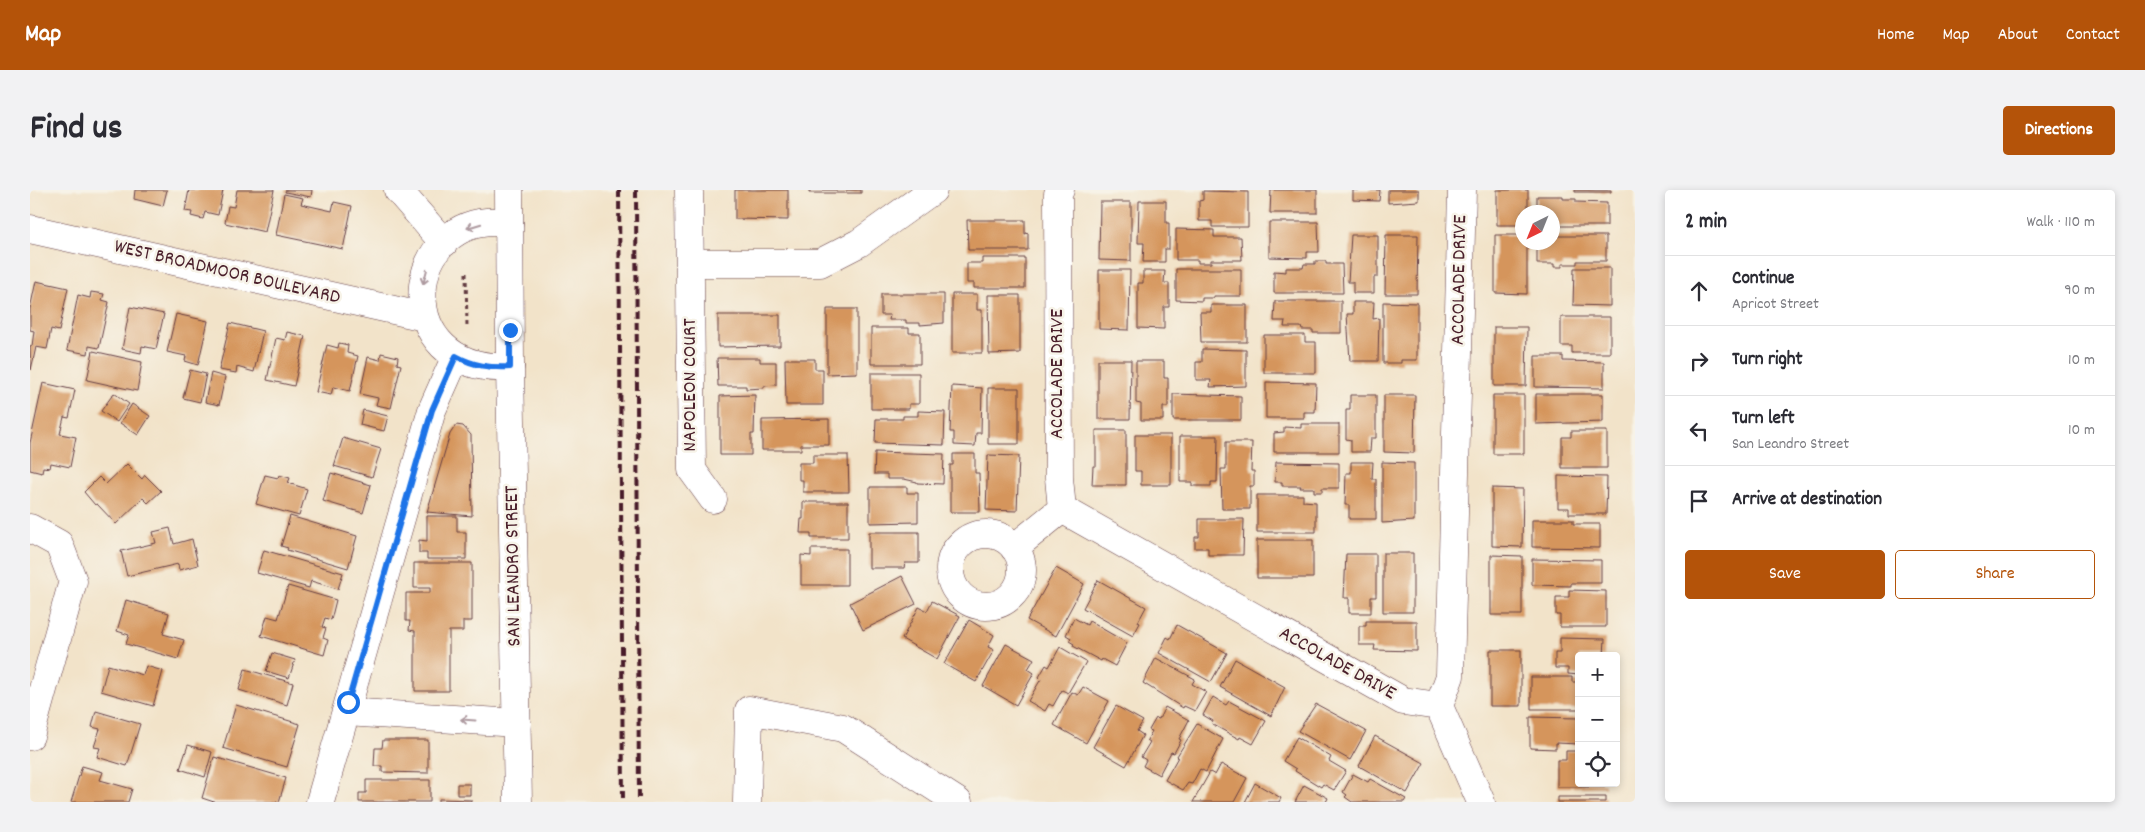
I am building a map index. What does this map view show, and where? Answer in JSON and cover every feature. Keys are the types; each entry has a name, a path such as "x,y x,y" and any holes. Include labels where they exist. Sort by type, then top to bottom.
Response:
{"street":[{"path":"398,190 444,243"},
{"name":"SAN LEANDRO STREET","path":"509,190 510,367 518,802"},
{"name":"NAPOLEON COURT","path":"690,190 692,470 713,499"},
{"path":"690,263 820,263 859,242 933,190"},
{"name":"ACCOLADE DRIVE","path":"1057,191 1059,478 1062,508 1402,701 1438,706 1450,676 1462,190"},
{"path":"509,223 498,221 472,225 450,237 433,255 423,279 422,303 429,328 444,348 468,363 492,368 510,367"},
{"name":"WEST BROADMOOR BOULEVARD","path":"30,229 425,316"},
{"path":"320,802 432,410 456,356"},
{"path":"1014,548 1062,508"},
{"path":"30,528 59,544 73,581 30,736"},
{"path":"1438,706 1481,802"},
{"path":"747,802 749,710 843,728 958,802"},
{"path":"346,712 517,723"}],"path":[{"path":"466,273 467,328"}],"building":[{"path":"135,190 167,190 163,206 134,199"},
{"path":"189,190 223,190 218,215 205,212 203,219 191,216 192,212 185,211"},
{"path":"237,190 274,190 265,232 225,223 228,206 234,207"},
{"path":"286,190 312,190 311,197 285,192"},
{"path":"735,190 788,190 788,220 735,219"},
{"path":"809,190 861,190 861,193 809,193"},
{"path":"1271,190 1317,190 1317,213 1270,213"},
{"path":"1353,190 1380,190 1379,201 1353,200"},
{"path":"1388,190 1419,190 1419,201 1388,203"},
{"path":"1497,190 1528,190 1528,205 1515,205 1515,225 1497,225"},
{"path":"1575,190 1611,190 1611,192 1575,192"},
{"path":"1203,191 1248,192 1248,227 1212,227 1212,221 1199,221 1199,201 1203,200"},
{"path":"284,194 303,198 301,204 332,211 334,202 352,206 343,249 276,235"},
{"path":"1537,196 1563,196 1563,199 1576,199 1576,202 1607,203 1607,226 1560,226 1560,205 1537,205"},
{"path":"1139,201 1166,201 1166,223 1169,223 1169,249 1165,249 1165,262 1143,262 1144,243 1138,243"},
{"path":"1100,202 1131,202 1131,261 1099,260"},
{"path":"967,220 1025,220 1025,234 1028,233 1028,250 968,250"},
{"path":"1269,222 1318,222 1319,252 1307,252 1307,258 1269,257"},
{"path":"1176,229 1214,230 1214,237 1241,237 1242,260 1211,260 1211,263 1198,263 1198,260 1176,260"},
{"path":"1351,235 1378,235 1378,277 1374,277 1374,293 1353,293 1353,282 1348,282"},
{"path":"1386,235 1418,235 1417,294 1385,294"},
{"path":"1495,235 1515,235 1515,250 1527,250 1527,294 1495,293"},
{"path":"1560,236 1606,236 1606,261 1577,261 1577,264 1562,264 1562,267 1554,267 1554,264 1537,264 1537,250 1560,250"},
{"path":"982,258 1025,258 1025,288 974,288 974,283 967,283 967,263 982,263"},
{"path":"1315,261 1326,261 1326,264 1342,264 1343,293 1274,293 1274,271 1286,272 1286,268 1303,268 1304,264 1315,264"},
{"path":"1574,268 1610,268 1610,306 1573,305"},
{"path":"1176,269 1241,269 1241,296 1214,296 1214,298 1202,298 1202,301 1176,300"},
{"path":"1099,270 1130,270 1129,330 1099,329"},
{"path":"1143,271 1165,271 1164,283 1169,283 1169,307 1164,307 1164,329 1138,328 1138,283 1143,283"},
{"path":"36,281 68,288 59,331 51,329 47,349 36,347 31,370 30,346 32,346 34,331 30,330 30,309"},
{"path":"91,292 104,294 102,300 109,302 99,348 89,346 88,354 67,350 78,295 90,298"},
{"path":"881,294 944,294 944,323 920,325 920,323 906,323 906,320 889,320 890,315 881,315"},
{"path":"952,294 977,294 977,310 982,310 982,353 952,353"},
{"path":"988,295 1020,295 1020,353 989,354"},
{"path":"1275,301 1341,301 1341,333 1313,333 1313,330 1302,330 1301,327 1284,327 1285,321 1274,321"},
{"path":"1353,302 1374,302 1373,319 1379,318 1378,361 1350,361 1347,314 1353,314"},
{"path":"1383,302 1417,303 1417,360 1401,360 1401,363 1383,363"},
{"path":"1211,305 1247,305 1247,342 1201,342 1200,312 1211,312"},
{"path":"130,307 164,314 156,349 142,346 141,353 122,349"},
{"path":"827,309 857,309 857,373 827,374"},
{"path":"176,314 208,321 198,365 185,361 186,356 167,352"},
{"path":"718,315 780,315 780,346 718,347"},
{"path":"1561,317 1610,317 1610,353 1572,353 1572,346 1561,346"},
{"path":"230,323 263,331 254,372 237,367 236,373 219,370"},
{"path":"1494,327 1527,327 1526,386 1494,386"},
{"path":"871,328 909,328 909,333 920,333 920,364 871,364"},
{"path":"287,332 305,336 294,386 267,380 276,338 285,340"},
{"path":"1264,335 1305,335 1305,342 1316,342 1316,373 1264,373"},
{"path":"339,343 348,345 347,353 358,356 350,391 333,387 331,395 316,392 327,345 338,348"},
{"path":"1202,349 1246,350 1246,386 1210,387 1211,380 1196,380 1196,362 1202,362"},
{"path":"93,351 142,362 137,391 87,380"},
{"path":"381,353 398,357 397,364 401,365 391,408 376,405 378,398 360,394 368,357 380,360"},
{"path":"1535,356 1563,356 1563,361 1604,362 1604,388 1535,387"},
{"path":"717,358 760,358 760,362 776,362 776,385 746,389 746,386 718,386"},
{"path":"785,359 815,359 815,369 823,369 823,405 786,405"},
{"path":"1098,360 1131,360 1130,419 1098,419"},
{"path":"1136,361 1164,361 1164,378 1168,378 1168,407 1163,407 1163,420 1141,420 1141,404 1136,403"},
{"path":"190,370 206,374 200,402 183,398"},
{"path":"211,373 225,377 219,405 205,402"},
{"path":"871,373 919,373 919,404 909,404 909,409 871,409"},
{"path":"1266,382 1316,383 1315,412 1304,412 1304,418 1266,418"},
{"path":"43,383 75,390 69,418 64,417 60,434 76,437 70,467 51,463 50,468 43,467 42,473 30,470 30,443"},
{"path":"952,386 982,388 981,433 976,433 975,446 954,445 954,432 950,432"},
{"path":"988,388 1019,388 1019,444 988,444"},
{"path":"114,393 129,404 117,422 101,411"},
{"path":"1173,394 1241,396 1241,420 1173,420"},
{"path":"1536,394 1603,394 1603,422 1536,424"},
{"path":"755,395 754,434 751,434 751,455 720,455 720,396"},
{"path":"1350,395 1376,395 1376,438 1371,438 1370,452 1351,452 1351,440 1346,439 1346,410 1350,410"},
{"path":"1384,395 1415,395 1414,453 1384,452"},
{"path":"1493,395 1524,395 1524,454 1493,454"},
{"path":"132,404 150,416 138,435 120,423"},
{"path":"363,410 388,416 384,431 360,425"},
{"path":"918,411 945,412 944,445 875,443 876,419 903,419 903,416 918,416"},
{"path":"829,419 829,445 801,445 801,450 762,450 762,420"},
{"path":"1301,424 1339,424 1339,452 1274,452 1274,433 1284,432 1284,427 1301,428"},
{"path":"456,425 463,426 471,435 472,516 427,512 450,434"},
{"path":"1096,430 1126,430 1126,485 1092,485 1093,466 1096,466"},
{"path":"1571,431 1607,431 1607,468 1562,468 1562,437 1571,437"},
{"path":"1135,435 1171,435 1171,485 1141,485 1141,471 1135,471"},
{"path":"1180,436 1218,436 1217,482 1211,482 1211,486 1192,486 1192,482 1180,482"},
{"path":"343,438 381,449 372,477 334,466"},
{"path":"1226,442 1252,442 1251,471 1254,471 1254,486 1250,486 1250,509 1222,509 1221,469 1226,469"},
{"path":"875,452 944,454 943,484 917,483 904,479 887,479 887,474 874,474"},
{"path":"953,454 975,454 975,473 979,473 980,512 950,512 950,465 953,465"},
{"path":"813,455 848,455 849,492 803,492 803,480 799,480 799,463 813,463"},
{"path":"988,455 1019,456 1017,511 986,510"},
{"path":"1276,462 1339,463 1339,488 1322,488 1322,492 1314,492 1314,488 1282,486 1282,482 1275,482"},
{"path":"1351,462 1373,462 1372,479 1376,479 1376,519 1349,519 1349,505 1345,505 1346,473 1351,473"},
{"path":"1382,462 1414,463 1414,521 1382,523"},
{"path":"127,464 142,479 145,475 161,491 148,503 143,498 116,524 84,492 99,477 106,484"},
{"path":"331,473 371,485 363,513 323,501"},
{"path":"265,475 278,478 279,475 290,478 288,483 307,489 299,516 256,504"},
{"path":"1558,476 1607,477 1606,514 1569,514 1569,508 1558,508"},
{"path":"870,487 907,487 907,493 918,493 918,522 870,523"},
{"path":"1492,488 1523,489 1522,547 1492,546"},
{"path":"1257,495 1303,495 1303,501 1316,502 1316,532 1257,532"},
{"path":"803,502 848,502 848,538 811,538 811,533 800,533 801,519 803,519"},
{"path":"290,516 357,536 348,568 287,550 288,548 281,546"},
{"path":"427,516 457,516 457,532 466,532 466,559 427,559 427,553 419,553 419,540 427,541"},
{"path":"1199,519 1244,519 1243,555 1208,555 1208,548 1195,548 1195,537 1199,537"},
{"path":"1532,520 1573,520 1573,524 1600,524 1600,548 1532,547"},
{"path":"170,528 174,544 192,539 198,565 179,570 178,564 127,576 121,551 156,543 153,532"},
{"path":"869,532 919,532 919,563 905,563 904,568 869,568"},
{"path":"1257,540 1313,540 1313,578 1257,578"},
{"path":"811,549 847,549 847,585 801,585 801,555 811,556"},
{"path":"264,550 343,573 338,589 311,581 309,588 257,573"},
{"path":"1383,553 1413,553 1413,612 1383,612"},
{"path":"1346,554 1376,554 1376,597 1371,597 1371,613 1349,613 1349,598 1344,598"},
{"path":"1491,555 1522,556 1522,615 1491,615"},
{"path":"1532,559 1601,560 1601,583 1571,583 1571,586 1532,585"},
{"path":"414,563 472,563 472,621 463,621 463,631 449,631 449,691 415,691 415,631 409,630 410,621 406,621 406,593 430,593 430,588 414,588"},
{"path":"1056,568 1084,584 1056,636 1027,620"},
{"path":"902,576 916,604 863,630 850,603"},
{"path":"1098,580 1146,607 1133,636 1083,608"},
{"path":"288,586 336,600 331,620 325,618 322,627 326,628 323,638 328,640 324,655 261,636 267,616 278,619"},
{"path":"1569,590 1606,591 1606,627 1560,627 1560,615 1556,615 1556,597 1569,597"},
{"path":"126,600 169,613 163,634 184,640 178,659 126,644 129,635 117,631"},
{"path":"932,601 960,616 937,659 902,639 919,607 927,611"},
{"path":"1074,618 1087,625 1089,621 1127,643 1115,666 1102,659 1101,661 1073,646 1074,644 1069,641 1071,638 1066,635"},
{"path":"969,620 994,635 988,647 994,650 976,682 944,664"},
{"path":"1366,621 1417,621 1417,651 1374,650 1375,645 1359,645 1359,626 1366,626"},
{"path":"1177,625 1227,653 1211,682 1159,653 1167,637 1170,639"},
{"path":"1560,638 1605,639 1604,652 1575,652 1575,675 1568,674 1568,668 1555,668 1555,653 1560,653"},
{"path":"1006,644 1034,659 1028,669 1034,673 1016,705 983,686"},
{"path":"1060,647 1086,662 1068,693 1062,690 1053,706 1049,704 1045,711 1028,701 1041,679 1039,677 1046,665 1049,667"},
{"path":"1490,650 1521,650 1521,706 1490,706"},
{"path":"272,653 295,660 289,678 266,671"},
{"path":"1156,658 1195,679 1192,684 1206,692 1195,711 1184,706 1183,708 1143,683"},
{"path":"1235,659 1285,687 1271,716 1220,687"},
{"path":"108,665 143,675 146,666 163,671 153,706 101,691"},
{"path":"245,669 293,683 287,705 239,690"},
{"path":"1531,677 1572,677 1572,682 1575,682 1575,709 1531,709"},
{"path":"1083,687 1109,701 1086,743 1054,725 1072,692 1078,695"},
{"path":"1213,697 1226,705 1229,701 1266,721 1253,744 1240,737 1239,739 1212,724 1213,721 1203,715"},
{"path":"1316,704 1366,731 1350,760 1298,731"},
{"path":"236,705 300,724 287,767 223,748"},
{"path":"1116,706 1143,721 1137,731 1143,735 1126,766 1093,747"},
{"path":"1165,707 1189,720 1174,753 1171,752 1159,775 1143,766 1146,760 1141,757 1150,742 1147,740 1152,731 1149,730 1156,718 1159,719"},
{"path":"96,711 140,724 127,766 97,757 100,748 94,747 100,729 92,727"},
{"path":"1530,717 1575,718 1575,744 1556,743 1556,749 1530,748"},
{"path":"1197,724 1223,739 1206,772 1200,769 1192,784 1188,783 1183,790 1165,780"},
{"path":"1375,736 1424,763 1407,793 1359,766"},
{"path":"1297,737 1331,757 1329,761 1346,771 1334,790 1323,784 1321,787 1283,761"},
{"path":"383,740 428,740 428,773 382,772 382,766 374,766 375,748 382,748"},
{"path":"188,745 212,752 205,777 180,769"},
{"path":"1566,751 1575,751 1575,787 1557,787 1557,760 1566,760"},
{"path":"214,757 286,778 279,802 214,802 202,798"},
{"path":"1221,764 1247,778 1234,802 1193,802 1210,772 1215,775"},
{"path":"82,766 103,772 100,780 132,789 128,802 71,802"},
{"path":"1353,774 1368,782 1370,779 1406,799 1404,802 1352,802 1345,797 1347,795 1343,792"},
{"path":"366,780 430,780 430,802 359,802 359,793 366,793"},
{"path":"1255,783 1281,798 1279,802 1245,802"},
{"path":"457,784 470,784 470,795 457,795"},
{"path":"1304,785 1328,798 1326,802 1295,802"},
{"path":"1558,797 1606,797 1606,802 1558,802"},
{"path":"439,799 471,800 471,802 439,802"}],"railway":[{"path":"619,190 623,802"},
{"path":"636,190 639,802"}],"route":[{"path":"348,702 432,410 442,387 456,356 468,363 492,368 510,367 510,330"}]}
